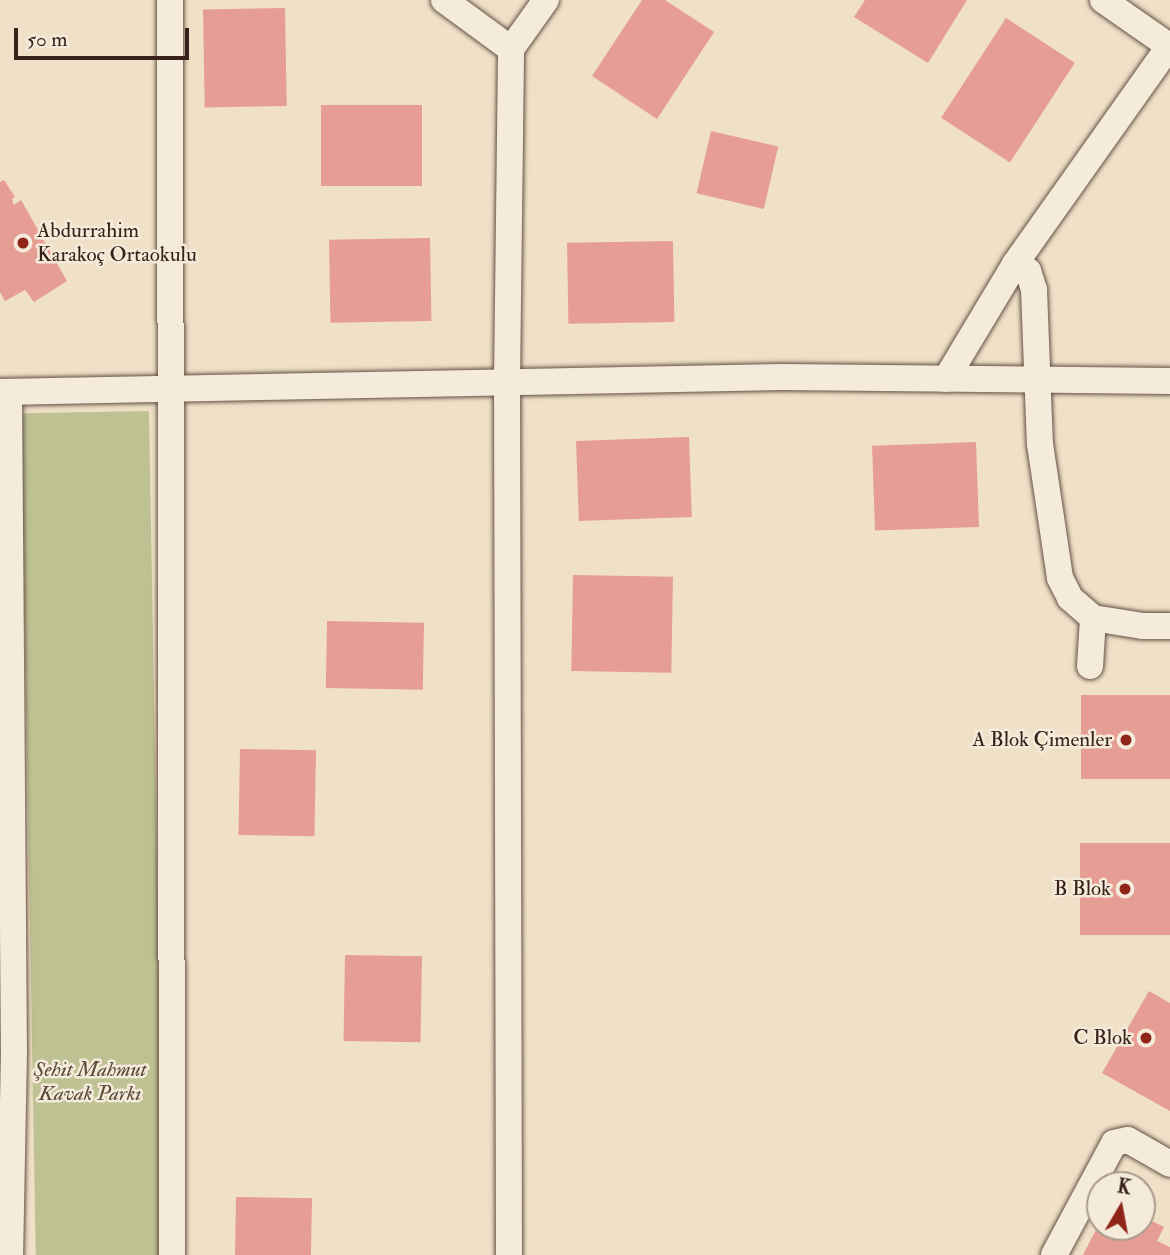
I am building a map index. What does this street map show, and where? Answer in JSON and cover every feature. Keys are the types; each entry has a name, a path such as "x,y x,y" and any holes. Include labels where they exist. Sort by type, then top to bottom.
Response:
{"street":[{"path":"170,0 172,1255"},
{"path":"444,0 511,48"},
{"path":"509,1255 507,382 511,48 546,0"},
{"path":"946,379 1015,264 1170,45 1103,0"},
{"path":"1015,264 1028,271 1033,282 1040,444 1060,578 1070,598 1093,618 1143,626 1170,626"},
{"path":"10,1255 5,1227 14,1051 5,619 5,392 782,377 1036,382 1170,381"},
{"path":"1090,666 1093,618"},
{"path":"1054,1255 1114,1143 1128,1140 1170,1164"}],"green space":[{"name":"Şehit Mahmut Kavak Parkı","path":"149,411 164,1255 36,1255 21,413"}],"building":[{"path":"642,0 665,0 714,32 657,119 592,76"},
{"path":"865,0 967,0 928,63 854,17"},
{"path":"285,8 287,106 205,107 203,9"},
{"path":"1006,18 1075,63 1010,162 941,118"},
{"path":"321,105 422,105 422,186 321,186"},
{"path":"711,131 778,147 764,209 697,193"},
{"name":"Abdurrahim Karakoç Ortaokulu","path":"4,180 15,197 12,199 14,205 21,200 67,281 34,302 25,290 5,301 0,292 0,182"},
{"path":"430,238 431,321 330,323 329,240"},
{"path":"673,241 674,322 568,324 567,243"},
{"path":"689,437 692,517 579,521 576,441"},
{"path":"976,442 979,527 875,531 872,446"},
{"path":"573,575 673,577 671,673 571,671"},
{"path":"327,621 424,623 423,690 326,688"},
{"name":"A Blok Çimenler","path":"1081,695 1170,695 1170,779 1081,779"},
{"path":"240,749 316,750 314,836 238,835"},
{"name":"B Blok","path":"1080,843 1170,843 1170,935 1080,935"},
{"path":"345,955 422,956 420,1042 343,1041"},
{"name":"C Blok","path":"1149,991 1170,1003 1170,1111 1102,1073"},
{"path":"236,1197 312,1198 311,1255 235,1255"},
{"path":"1156,1223 1164,1227 1157,1241 1170,1247 1170,1255 1083,1255 1090,1241 1156,1241"}],"place":[{"name":"Abdurrahim Karakoç Ortaokulu","path":"23,243"},
{"name":"A Blok Çimenler","path":"1126,740"},
{"name":"B Blok","path":"1125,889"},
{"name":"C Blok","path":"1146,1038"}]}
